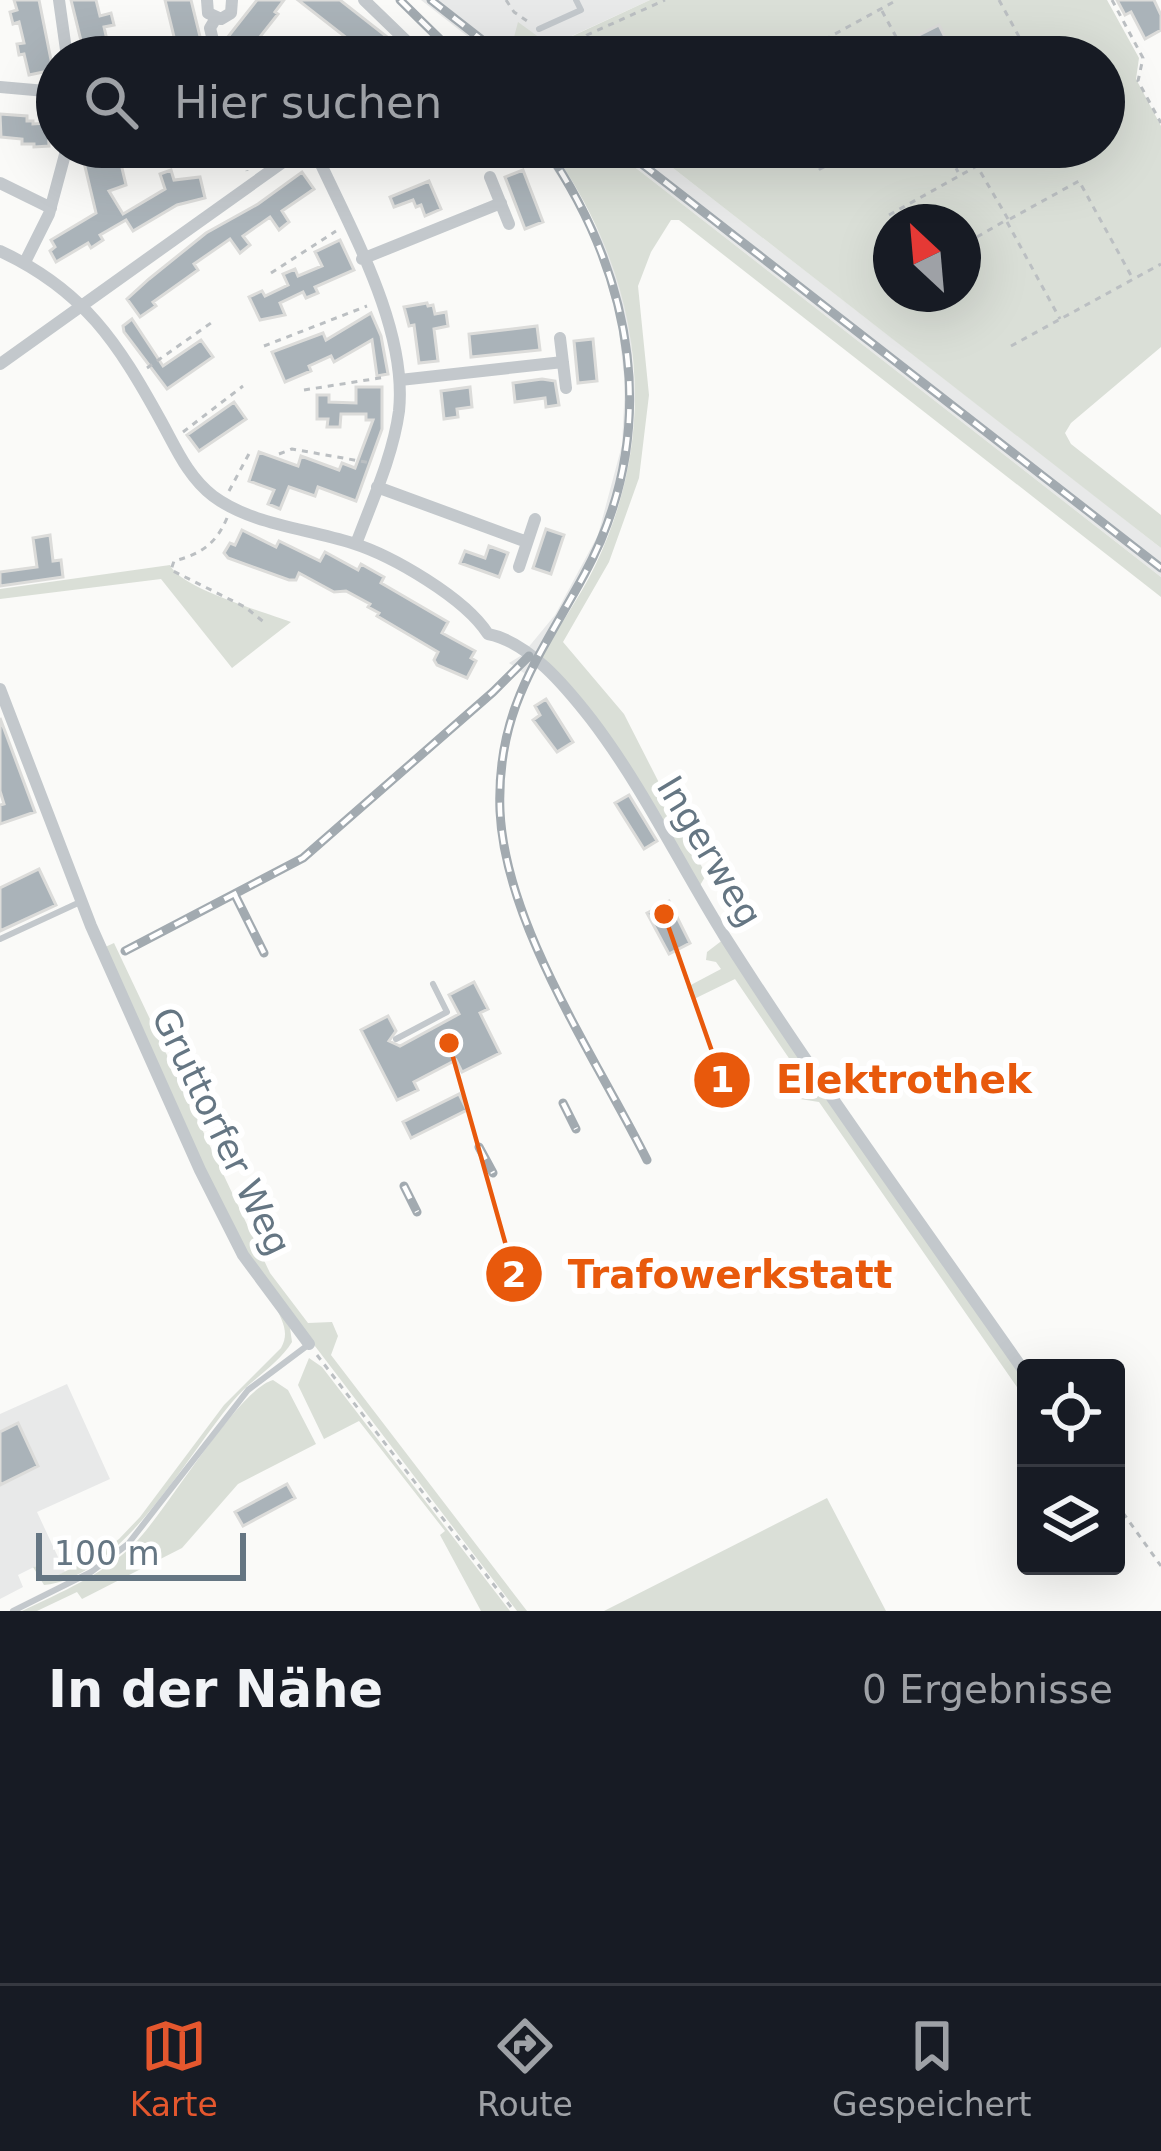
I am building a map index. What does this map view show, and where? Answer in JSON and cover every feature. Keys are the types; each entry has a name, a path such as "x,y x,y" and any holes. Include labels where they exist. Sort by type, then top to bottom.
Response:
{"street":[{"path":"58,0 64,36"},
{"path":"207,0 206,9 216,18"},
{"path":"211,36 209,28 216,18 231,13 232,0"},
{"path":"364,0 401,36"},
{"path":"0,87 36,90"},
{"path":"25,262 51,208 61,168"},
{"path":"0,364 273,168"},
{"path":"322,168 380,301 395,344 400,378 394,438 356,544"},
{"path":"490,177 509,224"},
{"path":"0,183 51,208"},
{"path":"362,259 501,203"},
{"name":"Ingerweg","path":"2,257 25,262 81,305 112,338 191,476 227,505 250,516 356,544 430,583 475,614 488,634 507,638 534,659 589,717 793,1039 1017,1361"},
{"path":"560,338 566,388"},
{"path":"400,378 563,362"},
{"path":"377,487 526,542"},
{"path":"519,567 535,519"},
{"name":"Gruttorfer Weg","path":"0,688 82,901 224,1220 243,1255 309,1344"}],"lane":[{"path":"539,29 581,10 576,0"},
{"path":"0,939 82,901"},
{"path":"396,1039 448,1012 433,984"},
{"path":"13,1611 91,1572 128,1544 248,1390 309,1344"}],"path":[{"path":"506,0 514,13 539,29"},
{"path":"585,36 665,0"},
{"path":"832,36 897,0"},
{"path":"999,0 1017,36"},
{"path":"1112,0 1143,58 1138,81 1160,121"},
{"path":"881,9 896,36"},
{"path":"246,168 250,184"},
{"path":"956,168 960,175"},
{"path":"907,204 973,168"},
{"path":"978,168 1060,320"},
{"path":"981,234 1079,181 1133,279"},
{"path":"272,274 347,224"},
{"path":"1011,346 1161,264"},
{"path":"264,346 380,301"},
{"path":"136,376 212,323"},
{"path":"304,390 400,378"},
{"path":"172,440 243,386"},
{"path":"278,454 292,449 384,468"},
{"path":"251,450 215,541 195,555 174,561 171,570 265,622"},
{"path":"309,1344 514,1611"},
{"path":"1125,1516 1161,1566"}],"shaded area":[{"path":"421,0 650,0 572,36 467,36"},
{"path":"650,0 1107,0 1139,58 1136,79 1161,126 1161,347 1065,433 1071,444 1161,515 1161,548 673,168 1125,168 1125,36 573,36"},
{"path":"518,22 537,36 514,36"},
{"path":"553,168 567,171 610,254 630,323 635,394 630,457 605,543 530,677 509,663 522,655 555,615 598,535 622,445 625,385 618,322 601,259 575,202"},
{"path":"563,168 636,168 1161,577 1161,597 679,220 671,220 638,286 649,395 639,478 609,562 563,642 624,714 706,875 698,889 622,760 538,661 589,578 617,512 630,458 635,404 622,297 581,196"},
{"path":"636,168 673,168 1095,496 1161,548 1161,577"},
{"path":"170,565 206,591 291,622 232,668 161,579 0,599 0,589"},
{"path":"724,939 810,1069 803,1084 795,1088 797,1070 735,979 692,1000 687,987 721,969 706,960 707,952"},
{"path":"114,943 270,1273 308,1323 332,1322 338,1336 331,1355 527,1611 517,1611 244,1253 103,948"},
{"path":"821,1091 1017,1365 1017,1387 819,1102 800,1099"},
{"path":"275,1305 290,1328 292,1342 286,1350 233,1401 126,1538 100,1561 72,1577 44,1585 33,1567 37,1566 46,1581 119,1539 224,1405 281,1348 285,1332"},
{"path":"309,1358 322,1367 510,1611 481,1611 440,1535 445,1531 359,1421 324,1439 298,1385"},
{"path":"273,1380 288,1390 316,1444 238,1484 182,1548 82,1599 77,1592 37,1611 22,1611 95,1574 134,1544 241,1405"},
{"path":"67,1384 110,1479 37,1512 65,1572 45,1581 36,1566 18,1575 23,1587 0,1599 0,1414"},
{"path":"827,1498 886,1611 604,1611"}],"building":[{"path":"14,0 39,0 46,36 36,36 36,74 29,75 24,54 19,55 17,44 24,43 19,22 13,24 10,12 17,10"},
{"path":"71,0 96,0 100,16 111,13 114,25 104,27 106,36 80,36"},
{"path":"165,0 191,0 200,36 174,36"},
{"path":"257,0 284,0 261,36 229,36"},
{"path":"298,0 340,0 386,36 344,36"},
{"path":"1117,0 1154,0 1161,30 1145,39 1131,12 1125,15"},
{"path":"939,25 944,36 917,36"},
{"path":"0,114 27,116 27,121 36,124 36,147 22,144 22,139 1,137"},
{"path":"85,168 122,168 126,185 109,191 123,214 165,189 160,174 171,170 174,180 200,177 205,198 177,205 133,231 126,220 100,235 103,240 91,248 88,243 56,262 51,240 96,213"},
{"path":"523,170 543,222 525,229 505,177"},
{"path":"302,172 314,189 282,211 289,222 279,230 270,217 243,236 250,245 240,253 230,239 194,264 198,270 140,317 127,299 149,279 206,233"},
{"path":"429,181 441,209 425,216 413,200 394,207 390,197"},
{"path":"340,240 354,270 315,287 318,293 306,298 303,292 280,303 285,315 260,320 249,297 262,291 265,296 288,285 283,274 295,269 298,276 322,266 315,252"},
{"path":"433,305 435,314 446,312 448,326 434,329 438,361 419,363 414,325 409,326 404,307"},
{"path":"371,313 388,374 377,376 372,340 334,362 331,356 309,366 311,371 285,382 272,352 323,333 326,340"},
{"path":"132,319 163,366 201,340 213,357 167,389 124,332 123,326"},
{"path":"537,326 540,350 471,357 469,334"},
{"path":"593,339 597,381 578,383 574,341"},
{"path":"555,381 559,405 546,407 545,398 515,402 513,383"},
{"path":"356,387 382,387 382,429 356,501 318,487 315,496 289,487 280,509 268,504 274,490 249,481 259,452 298,466 301,456 339,470 342,463 355,468 373,420 366,420 366,414 341,414 340,427 327,427 328,419 317,419 317,395 329,395 329,402 356,403"},
{"path":"470,387 472,407 457,409 458,417 444,419 441,391"},
{"path":"234,402 246,419 199,451 187,435"},
{"path":"546,529 564,535 551,574 533,568"},
{"path":"242,530 276,547 279,541 320,561 325,552 358,570 361,564 384,577 381,583 448,622 442,633 475,651 471,658 476,661 467,678 437,665 438,652 377,616 370,604 346,591 334,592 299,573 296,580 289,580 228,558 224,553 230,543 235,545"},
{"path":"50,535 53,561 61,560 63,577 0,586 0,572 37,567 33,538"},
{"path":"489,546 508,553 499,577 460,563 465,551 485,558"},
{"path":"546,699 573,742 557,752 533,720 540,715 535,706"},
{"path":"0,718 35,812 0,824 0,805 4,804"},
{"path":"629,795 657,841 644,849 615,803"},
{"path":"39,869 56,905 0,931 0,888"},
{"path":"669,901 690,943 669,954 647,913"},
{"path":"474,982 488,1009 480,1013 500,1053 462,1072 456,1060 414,1082 418,1090 397,1100 361,1030 388,1016 396,1031 389,1041 400,1046 459,1014 449,995"},
{"path":"459,1094 467,1110 411,1138 403,1122"},
{"path":"18,1423 38,1466 0,1485 0,1432"},
{"path":"287,1484 295,1498 243,1526 235,1512"}],"railway":[{"path":"400,0 437,36"},
{"path":"431,0 477,36"},
{"path":"558,168 600,248 617,302 627,356 629,411 623,466 608,521 513,714 505,743 500,811 506,855 535,945 647,1160"},
{"path":"647,168 1161,568"},
{"path":"125,951 303,858 529,656"},
{"path":"235,895 264,953"},
{"path":"563,1103 576,1129"},
{"path":"479,1147 493,1173"},
{"path":"404,1186 417,1212"}],"place":[{"name":"Elektrothek","path":"664,914"},
{"name":"Trafowerkstatt","path":"449,1043"}]}
